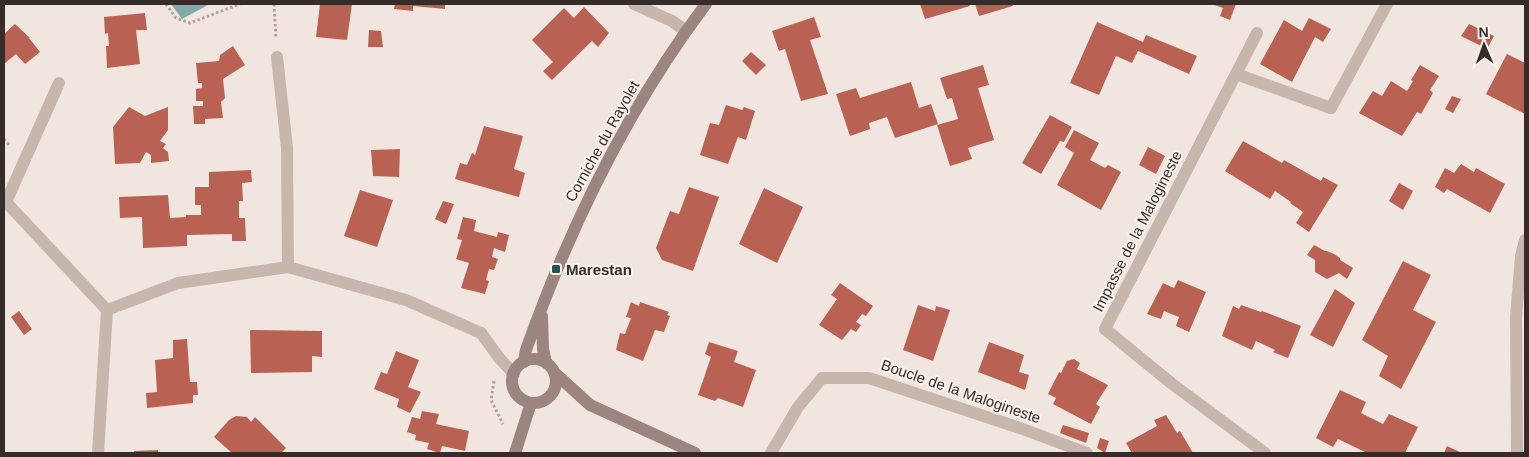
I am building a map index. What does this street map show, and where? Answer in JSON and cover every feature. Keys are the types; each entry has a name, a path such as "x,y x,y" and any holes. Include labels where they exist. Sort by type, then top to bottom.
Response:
{"main road":[{"name":"Corniche du Rayolet","path":"514,374 518,366 524,362 526,350 556,269 600,172 625,127 686,31 706,4"},
{"name":"Corniche du Rayolet","path":"543,304 542,334 546,363"},
{"path":"524,362 532,359 546,363 590,405 695,453"},
{"path":"514,374 512,385 514,392 524,401 538,403 551,396 557,382 556,374"},
{"path":"515,453 531,403"}],"street":[{"path":"634,4 667,19 686,31"},
{"path":"1236,74 1330,108 1387,4"},
{"name":"Impasse de la Malogineste","path":"1257,34 1105,329 1171,383 1265,453"},
{"path":"277,56 287,148 288,268"},
{"path":"60,83 6,202 107,310 98,453"},
{"path":"1517,453 1516,317 1521,256 1525,240"},
{"path":"107,310 178,283 288,268 406,300 481,334 514,374"},
{"name":"Boucle de la Malogineste","path":"771,453 798,407 822,378 869,378 982,415 1087,453"}],"path":[{"path":"166,4 176,18 190,23 240,4"},
{"path":"274,4 277,56"}],"water":[{"path":"171,4 210,4 182,19"}],"building":[{"path":"320,4 352,4 347,40 316,37"},
{"path":"395,4 445,4 445,9 413,6 413,11 394,9"},
{"path":"920,4 969,4 970,6 925,19"},
{"path":"975,4 1012,4 1013,6 979,16"},
{"path":"1212,4 1236,4 1230,20 1220,16 1223,8"},
{"path":"584,7 609,33 598,47 592,41 552,80 543,71 553,62 532,40 564,8 574,18"},
{"path":"145,13 147,30 136,30 140,64 107,68 106,46 109,46 108,33 105,34 104,17"},
{"path":"814,17 821,37 810,40 828,94 801,101 785,49 779,51 772,31"},
{"path":"1309,18 1331,29 1323,42 1315,37 1292,82 1260,64 1284,20 1302,31"},
{"path":"1097,22 1143,42 1146,35 1197,56 1189,74 1138,51 1132,63 1116,56 1099,95 1070,83"},
{"path":"15,24 30,38 40,52 25,64 16,54 4,64 4,34"},
{"path":"1469,24 1494,36 1487,49 1461,36"},
{"path":"369,30 381,31 383,47 368,47"},
{"path":"233,46 245,65 223,79 225,98 221,102 223,118 205,119 205,124 194,124 193,106 203,106 203,101 196,101 196,89 202,88 202,83 198,83 196,63 219,61 220,55"},
{"path":"751,52 766,65 756,75 742,61"},
{"path":"1507,54 1525,63 1525,114 1486,94"},
{"path":"983,65 989,85 978,88 994,140 968,148 972,159 950,166 937,125 958,119 952,98 947,99 940,78"},
{"path":"1420,65 1439,76 1430,90 1433,93 1421,114 1417,112 1402,136 1359,113 1373,91 1382,96 1391,81 1407,91"},
{"path":"911,82 919,108 931,104 938,124 895,138 887,117 869,123 870,129 850,136 836,94 856,88 860,98"},
{"path":"1452,96 1461,99 1453,113 1445,109"},
{"path":"726,105 742,110 744,107 755,111 746,140 738,137 728,164 700,155 710,123 719,125"},
{"path":"129,107 145,116 168,107 168,130 160,141 166,144 163,148 168,152 169,161 151,163 151,155 146,152 140,163 115,164 113,127"},
{"path":"1050,115 1072,127 1064,142 1060,141 1041,174 1022,163"},
{"path":"484,126 523,136 514,169 525,173 519,197 455,179 460,163 467,165 472,153 475,155"},
{"path":"1074,130 1099,143 1090,160 1105,168 1108,165 1121,172 1101,210 1057,185 1074,153 1065,147"},
{"path":"1243,141 1282,163 1284,160 1321,181 1323,177 1338,185 1309,232 1296,223 1303,212 1291,202 1275,191 1270,199 1225,171"},
{"path":"1148,147 1165,156 1156,174 1139,165"},
{"path":"400,149 399,177 373,176 371,150"},
{"path":"1461,164 1474,172 1476,168 1505,184 1490,213 1447,189 1444,193 1435,187 1445,168 1454,173"},
{"path":"251,170 252,182 242,183 243,201 239,201 239,218 245,218 246,241 232,241 232,234 187,235 187,246 143,248 142,217 120,218 119,197 168,195 170,218 201,215 201,205 195,205 195,187 209,187 209,172"},
{"path":"1399,183 1413,191 1403,210 1389,201"},
{"path":"689,187 719,197 693,271 662,260 656,248 670,211 679,214"},
{"path":"764,188 803,207 777,263 739,244"},
{"path":"360,190 393,200 377,247 344,236"},
{"path":"443,201 454,204 446,224 435,219"},
{"path":"463,217 476,220 474,231 497,237 498,232 509,235 505,252 494,248 492,257 498,259 494,270 489,269 486,280 489,281 485,294 461,288 469,263 456,259 462,240 457,239"},
{"path":"1314,245 1334,254 1353,268 1347,279 1339,273 1327,279 1315,272 1315,260 1307,255"},
{"path":"1403,261 1431,275 1413,310 1436,322 1401,389 1379,376 1388,356 1362,340"},
{"path":"1178,280 1206,292 1189,332 1176,326 1179,317 1164,311 1161,319 1147,314 1163,283 1174,288"},
{"path":"840,283 873,306 866,316 862,314 856,322 861,325 856,332 851,329 842,340 819,325 837,299 831,295"},
{"path":"1335,289 1355,303 1333,347 1310,335"},
{"path":"631,302 639,306 640,302 669,312 667,315 670,316 664,332 655,330 643,361 616,350 620,333 625,334 631,318 626,317"},
{"path":"918,305 935,311 936,306 950,310 933,361 903,350"},
{"path":"1241,305 1301,326 1288,358 1273,352 1275,350 1256,341 1252,350 1222,336 1233,306 1239,309"},
{"path":"19,311 32,329 24,335 11,317"},
{"path":"250,330 322,331 322,357 312,356 312,372 251,373"},
{"path":"187,339 190,382 197,382 198,395 193,395 193,403 147,408 146,393 157,392 155,360 173,358 173,340"},
{"path":"709,342 738,351 734,362 756,370 743,407 718,398 715,401 698,395 711,357 705,354"},
{"path":"989,342 1024,355 1019,372 1029,375 1025,390 978,372"},
{"path":"396,351 419,360 408,387 421,392 410,413 397,407 399,399 374,389 381,372 387,374"},
{"path":"1074,359 1080,363 1077,369 1108,385 1096,404 1100,407 1091,424 1053,404 1056,398 1048,394 1067,361"},
{"path":"1340,390 1366,402 1361,413 1383,424 1389,414 1418,427 1405,453 1367,453 1338,439 1333,447 1316,438"},
{"path":"422,411 439,414 436,424 469,431 465,451 442,446 440,453 427,449 429,443 415,440 416,435 407,432 412,417 420,419"},
{"path":"1166,415 1177,433 1180,431 1193,453 1132,453 1126,443 1157,426 1154,420"},
{"path":"236,416 247,417 251,422 255,417 286,448 281,453 232,453 214,437 229,420"},
{"path":"1063,425 1089,433 1086,443 1060,433"},
{"path":"1100,438 1109,441 1105,453 1097,448"},
{"path":"1447,446 1462,453 1444,453"},
{"path":"158,450 158,453 134,453 134,451"}],"place":[{"name":"Marestan","path":"556,269"}]}
